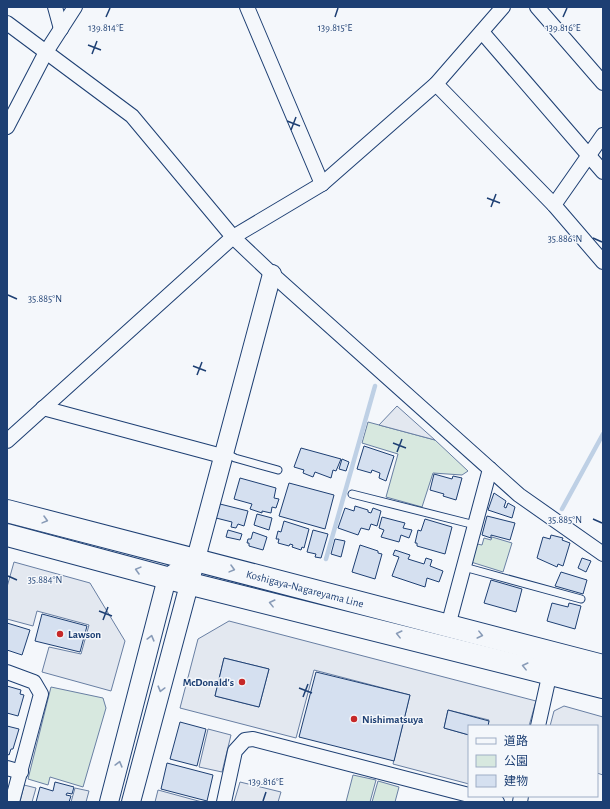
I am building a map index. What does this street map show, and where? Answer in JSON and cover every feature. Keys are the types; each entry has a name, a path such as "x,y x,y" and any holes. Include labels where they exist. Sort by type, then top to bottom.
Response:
{"main road":[{"name":"Koshigaya-Nagareyama Line","path":"7,511 603,666"},
{"name":"Koshigaya-Nagareyama Line","path":"7,535 167,578 550,672 603,687"}],"street":[{"path":"55,7 61,29"},
{"path":"7,128 46,52 75,7"},
{"path":"247,7 322,184"},
{"path":"7,441 233,237 322,184 436,84 503,7"},
{"path":"537,7 603,82"},
{"path":"7,23 132,116 233,237 272,274 519,495 603,554"},
{"path":"482,32 603,172"},
{"path":"436,84 554,205 603,262"},
{"path":"554,205 603,135"},
{"path":"131,802 272,274"},
{"path":"43,408 223,454"},
{"path":"448,626 490,469"},
{"path":"109,802 167,578 195,560"},
{"path":"7,672 22,676 34,682 41,694 12,802"},
{"path":"538,725 550,672"},
{"path":"224,802 236,751 245,740 253,739 468,795"},
{"path":"7,768 21,772"},
{"path":"478,797 497,802"}],"lane":[{"path":"223,454 278,470"},
{"path":"352,494 474,526"},
{"path":"464,567 581,599"}],"green space":[{"path":"368,422 435,440 468,471 462,475 433,473 422,507 386,497 398,454 362,443"},
{"path":"492,537 512,543 503,572 471,562 477,544 482,545 484,538 491,540"},
{"path":"51,687 103,698 106,708 83,787 50,777 48,785 28,779"},
{"path":"353,775 376,780 370,802 346,802"},
{"path":"378,781 399,787 395,802 372,802"}],"shaded area":[{"path":"397,406 435,440 379,425"},
{"path":"14,562 90,583 125,641 111,691 42,672 49,647 81,654 89,625 37,611 33,626 7,619 7,587"},
{"path":"229,621 536,701 529,725 488,725 489,720 448,710 444,728 468,735 468,784 393,764 410,695 314,670 296,738 180,708 198,639","holes":["224,658 269,669 259,707 215,696"]},
{"path":"564,706 603,717 603,775 598,773 598,725 550,725 554,711"},
{"path":"208,729 231,735 222,772 199,767"},
{"path":"240,782 281,792 278,802 234,802"},
{"path":"24,785 36,788 32,802 20,802"},
{"path":"75,788 89,791 86,802 71,802"},
{"path":"158,790 202,802 155,802"}],"building":[{"path":"364,446 394,456 386,481 379,478 380,473 372,470 371,473 357,469"},
{"path":"301,448 341,459 336,471 333,470 331,478 315,472 313,477 303,473 304,470 294,467"},
{"path":"342,459 349,462 346,471 339,469"},
{"path":"434,474 452,479 453,476 462,478 456,500 443,496 444,494 430,490"},
{"path":"240,478 276,488 274,498 279,499 276,508 272,507 271,513 262,511 262,513 250,509 252,504 234,499"},
{"path":"289,483 334,495 325,529 279,516"},
{"path":"494,493 506,501 504,507 506,508 508,503 515,507 512,518 488,510"},
{"path":"220,504 248,511 244,526 238,524 236,528 231,527 232,522 216,518"},
{"path":"355,506 368,510 368,512 371,513 373,508 381,511 377,526 371,524 369,530 361,528 358,535 338,528 345,508 354,511"},
{"path":"257,514 272,518 269,530 254,525"},
{"path":"487,516 515,523 510,540 491,535 491,538 482,535"},
{"path":"382,517 405,523 403,528 412,530 409,538 401,535 399,542 381,537 384,530 379,528"},
{"path":"425,519 452,527 445,554 417,546 417,543 415,543 418,530 421,531"},
{"path":"284,521 309,529 304,548 302,547 301,550 292,547 293,545 290,544 289,546 278,543 279,539 276,539 278,531 281,532"},
{"path":"228,530 242,534 240,540 226,537"},
{"path":"313,530 328,534 321,558 315,557 316,554 307,552"},
{"path":"253,532 267,537 263,550 249,546 249,543 247,543 248,539 251,539"},
{"path":"551,535 563,538 562,540 570,543 563,566 558,564 557,567 537,558 543,537 550,539"},
{"path":"335,539 345,541 341,557 331,554"},
{"path":"360,545 378,551 378,553 382,554 375,579 352,572"},
{"path":"395,550 410,555 408,559 424,564 426,558 432,560 430,566 443,571 439,582 427,578 425,587 392,576 399,557 393,555"},
{"path":"582,558 591,561 586,572 578,568"},
{"path":"561,572 587,580 583,594 555,586"},
{"path":"491,580 522,589 516,612 484,603"},
{"path":"552,603 568,607 569,603 581,606 575,629 547,621"},
{"path":"42,614 87,626 80,652 35,641"},
{"path":"7,623 30,630 22,655 7,650"},
{"path":"224,658 269,669 259,707 215,696"},
{"path":"316,672 410,695 394,761 299,737"},
{"path":"7,686 21,690 20,694 24,695 18,716 7,713"},
{"path":"448,710 489,721 488,725 468,725 468,735 444,728"},
{"path":"180,722 206,729 197,766 170,759"},
{"path":"7,726 19,729 13,749 11,749 9,755 7,754"},
{"path":"167,763 213,775 207,801 161,789"},
{"path":"55,782 74,787 72,794 67,793 66,795 71,796 69,802 36,802 40,787 53,791"}],"waterway":[{"path":"326,559 375,386"},
{"path":"562,509 603,434"}],"place":[{"name":"Lawson","path":"60,634"},
{"name":"McDonald's","path":"242,682"},
{"name":"Nishimatsuya","path":"354,719"}]}
